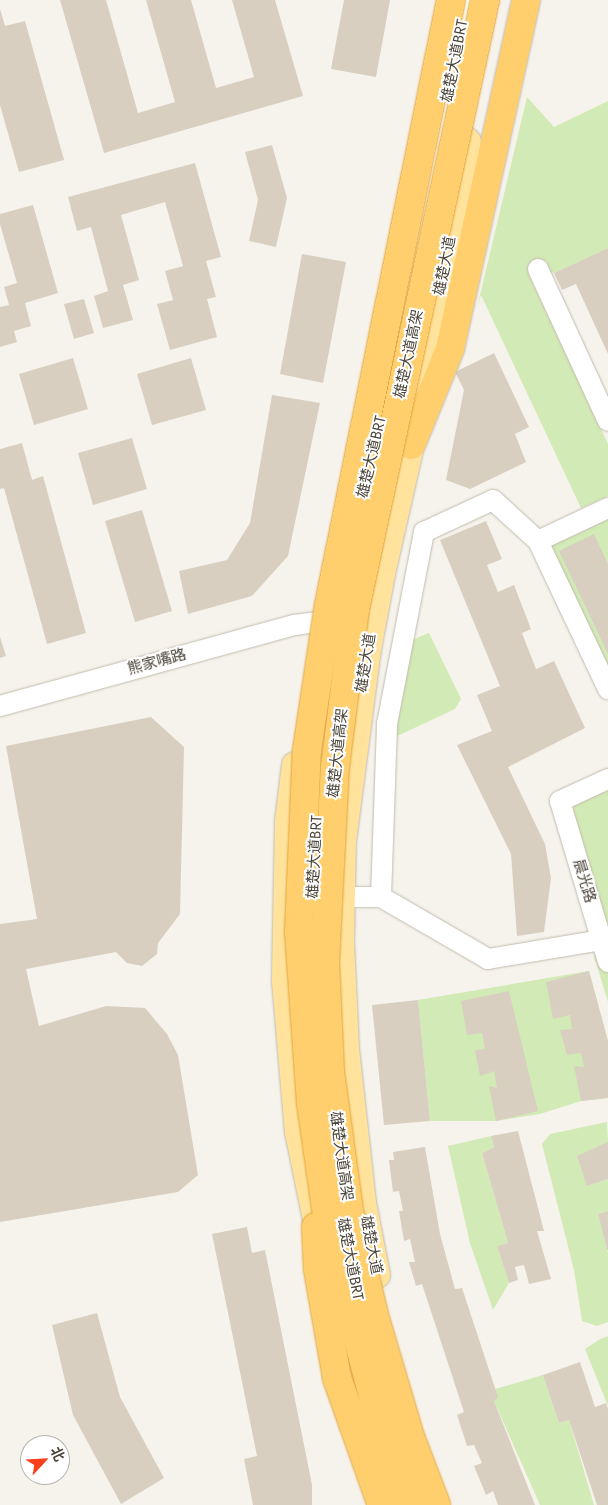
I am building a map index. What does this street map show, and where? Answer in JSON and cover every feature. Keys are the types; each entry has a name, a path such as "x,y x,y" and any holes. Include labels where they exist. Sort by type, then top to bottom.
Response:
{"highway":[{"name":"雄楚大道高架","path":"410,1505 385,1442 329,1229 311,1103 299,931 307,750 329,604 451,0"},
{"name":"雄楚大道高架","path":"436,1505 410,1437 386,1355 349,1211 330,1072 325,962 335,767 355,610 485,0"},
{"path":"411,445 450,350 526,0"},
{"path":"311,1103 318,1269 337,1378 382,1505"}],"main road":[{"path":"396,1505 371,1439 338,1327 298,1132 285,981 288,821 308,660 440,0"},
{"name":"雄楚大道","path":"448,1505 418,1426 388,1330 363,1203 346,1048 341,942 343,841 367,655 382,574 411,445 480,77 499,0"},
{"path":"288,860 295,882 313,892 322,893 338,881 343,863"}],"street":[{"name":"雄楚大道BRT","path":"423,1505 398,1441 360,1309 322,1109 312,960 313,892 320,765 335,641 356,527 393,366 467,0"},
{"path":"538,269 608,421"},
{"path":"381,897 387,724 424,532 493,500 538,541 608,689"},
{"path":"538,541 608,508"},
{"name":"熊家嘴路","path":"0,706 276,630 316,622"},
{"name":"晨光路","path":"608,779 560,801 608,962"},
{"path":"353,897 381,897 488,959 602,940"}],"green space":[{"path":"527,97 554,127 608,101 608,248 554,273 538,269 528,273 608,444 608,496 581,508 481,295 477,308"},
{"path":"608,508 608,689 538,541"},
{"path":"429,633 461,699 455,709 393,738 409,641"},
{"path":"608,779 608,1002 594,956 601,940 560,801"},
{"path":"589,971 608,1041 608,1098 581,1101 540,1114 496,1121 430,1121 418,1000"},
{"path":"607,1122 608,1142 587,1186 608,1179 608,1211 598,1214 608,1253 608,1322 597,1326 582,1321 574,1270 542,1144 550,1134"},
{"path":"491,1136 494,1147 482,1153 508,1243 497,1246 509,1283 493,1310 470,1243 448,1146"},
{"path":"608,1336 608,1406 585,1349"},
{"path":"543,1375 559,1423 569,1420 594,1505 540,1505 494,1401 495,1389"}],"building":[{"path":"60,0 106,0 138,113 175,102 146,0 191,0 216,88 254,77 232,0 275,0 303,96 104,153"},
{"path":"344,0 390,0 376,77 331,69"},
{"path":"0,9 5,26 25,21 64,160 19,172 0,105"},
{"path":"272,145 287,198 276,247 249,241 258,200 245,152"},
{"path":"195,163 221,257 206,261 216,297 207,299 217,337 170,350 157,304 173,300 165,271 183,266 165,202 121,215 139,280 123,285 133,320 103,328 94,296 108,291 91,227 77,231 68,197"},
{"path":"33,205 58,293 25,303 31,326 14,331 17,342 0,347 0,307 9,305 4,287 17,283 0,224 0,214"},
{"path":"608,248 608,354 576,284 562,290 554,273"},
{"path":"302,254 346,262 323,383 280,374"},
{"path":"84,299 94,333 74,339 64,304"},
{"path":"494,353 529,427 515,434 526,462 470,489 446,480 464,390 455,372"},
{"path":"73,358 88,409 34,425 19,374"},
{"path":"191,358 206,410 152,425 137,374"},
{"path":"272,395 320,403 288,556 252,596 188,614 179,571 227,560 250,523"},
{"path":"132,438 147,489 93,505 78,453"},
{"path":"22,443 32,480 43,476 86,633 47,644 4,488 0,489 0,449"},
{"path":"142,510 172,611 135,622 105,521"},
{"path":"486,521 502,559 487,565 498,592 514,585 531,629 522,633 536,669 554,661 585,728 508,767 545,844 551,878 544,932 517,936 511,854 457,745 492,731 477,695 500,686 440,540"},
{"path":"594,534 608,564 608,654 559,551"},
{"path":"0,637 6,656 0,658"},
{"path":"151,717 184,747 180,914 158,943 157,954 142,966 127,963 116,952 26,969 39,1026 106,1006 145,1008 167,1034 178,1055 198,1175 178,1192 0,1222 0,924 37,919 6,746"},
{"path":"589,971 608,1041 608,1098 581,1101 574,1066 584,1067 581,1053 567,1055 560,1030 572,1029 570,1015 553,1019 546,982"},
{"path":"509,991 538,1111 496,1121 489,1086 497,1088 494,1071 480,1076 475,1050 485,1049 482,1033 467,1035 461,1001"},
{"path":"418,1000 430,1121 384,1125 372,1005"},
{"path":"518,1131 544,1231 537,1231 551,1279 529,1284 524,1265 515,1267 518,1280 509,1283 497,1246 508,1243 482,1153 494,1147 491,1136"},
{"path":"608,1142 608,1179 587,1186 577,1156"},
{"path":"425,1147 440,1234 455,1289 462,1288 498,1397 494,1401 535,1505 498,1505 493,1491 486,1495 474,1466 482,1463 474,1445 467,1446 457,1415 464,1412 422,1284 416,1286 409,1262 415,1262 410,1239 404,1241 399,1211 403,1211 399,1191 393,1192 389,1160 394,1160 393,1152"},
{"path":"608,1211 608,1250 607,1250 598,1214"},
{"path":"247,1227 252,1253 265,1250 312,1485 312,1505 253,1505 244,1459 257,1456 212,1234"},
{"path":"97,1313 120,1397 164,1478 121,1504 73,1415 52,1325"},
{"path":"580,1362 595,1407 606,1403 608,1409 608,1505 597,1505 569,1420 559,1423 543,1375"}]}
